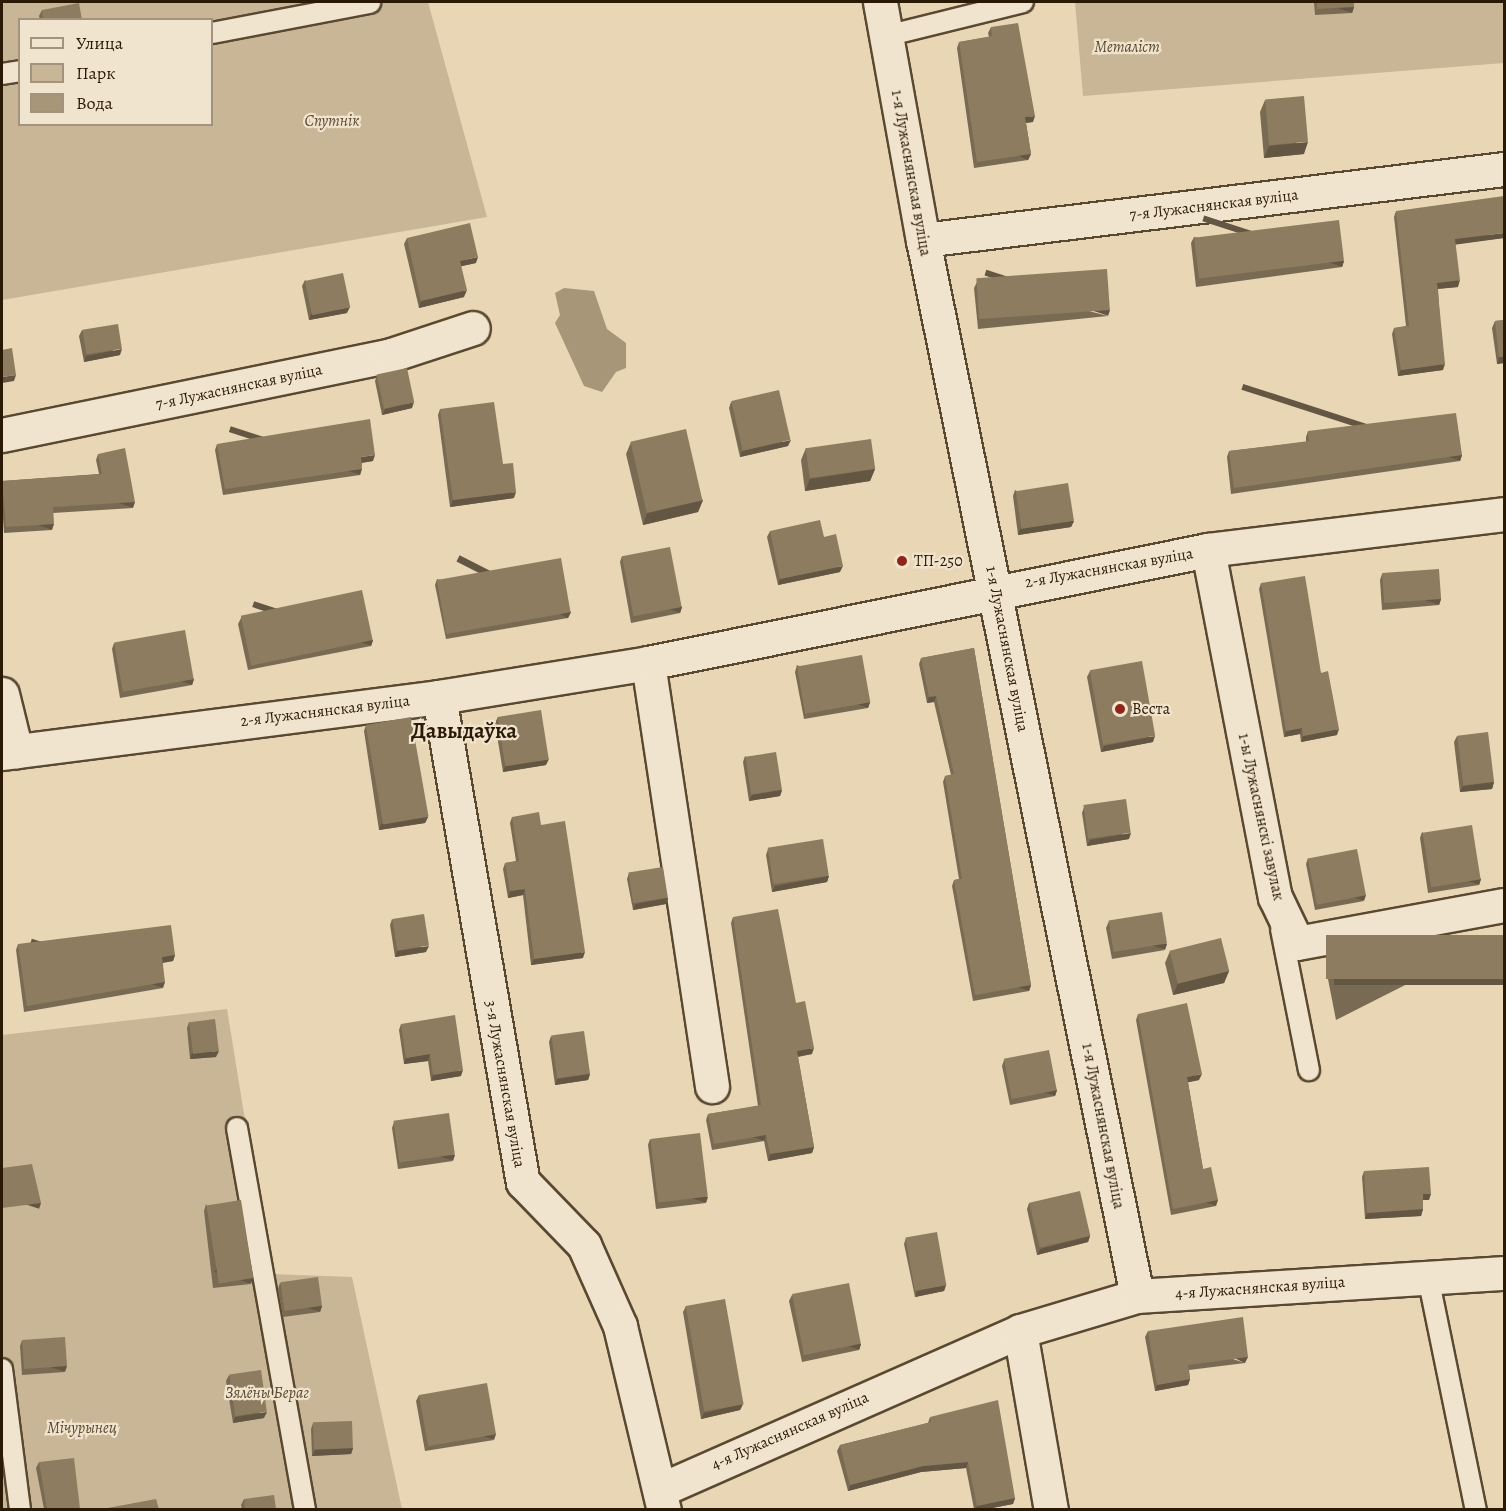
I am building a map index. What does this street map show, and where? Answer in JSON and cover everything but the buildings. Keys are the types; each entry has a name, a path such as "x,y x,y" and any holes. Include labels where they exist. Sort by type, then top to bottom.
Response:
{"street":[{"name":"1-я Лужаснянская вуліца","path":"880,2 923,240 1137,1296"},
{"name":"7-я Лужаснянская вуліца","path":"923,240 1504,169"},
{"name":"7-я Лужаснянская вуліца","path":"2,435 391,355 473,328"},
{"name":"2-я Лужаснянская вуліца","path":"9,752 439,697 648,663 994,589 1208,550 1504,514"},
{"name":"1-ы Лужаснянскі завулак","path":"1208,550 1275,897 1297,944 1504,905"},
{"path":"648,663 712,1086"},
{"path":"2,694 9,752"},
{"name":"3-я Лужаснянская вуліца","path":"439,697 523,1182 588,1255 620,1326 662,1500"},
{"name":"4-я Лужаснянская вуліца","path":"662,1500 1020,1331 1137,1296 1504,1273"},
{"path":"1020,1331 1051,1509"}],"lane":[{"path":"886,36 1023,2"},
{"path":"213,33 370,3"},
{"path":"2,74 18,71"},
{"path":"1275,897 1309,1070"},
{"path":"237,1128 305,1509"},
{"path":"1428,1277 1476,1509"},
{"path":"2,1369 5,1419 20,1509"}],"green space":[{"name":"Спутнік","path":"2,2 428,2 487,217 2,300"},
{"name":"Металіст","path":"1075,2 1504,2 1504,63 1083,96"},
{"path":"227,1009 270,1274 352,1277 402,1509 2,1510 2,1035"}],"water":[{"path":"564,288 594,291 607,329 626,343 626,368 616,372 602,392 584,386 555,323 560,315 555,293"}],"place":[{"name":"ТП-250","path":"902,561"},
{"name":"Веста","path":"1120,709"}],"district":[{"name":"Давыдаўка","path":"464,732"}],"park label":[{"name":"Зялёны Бераг","path":"267,1393"},
{"name":"Мічурынец","path":"82,1428"}]}
